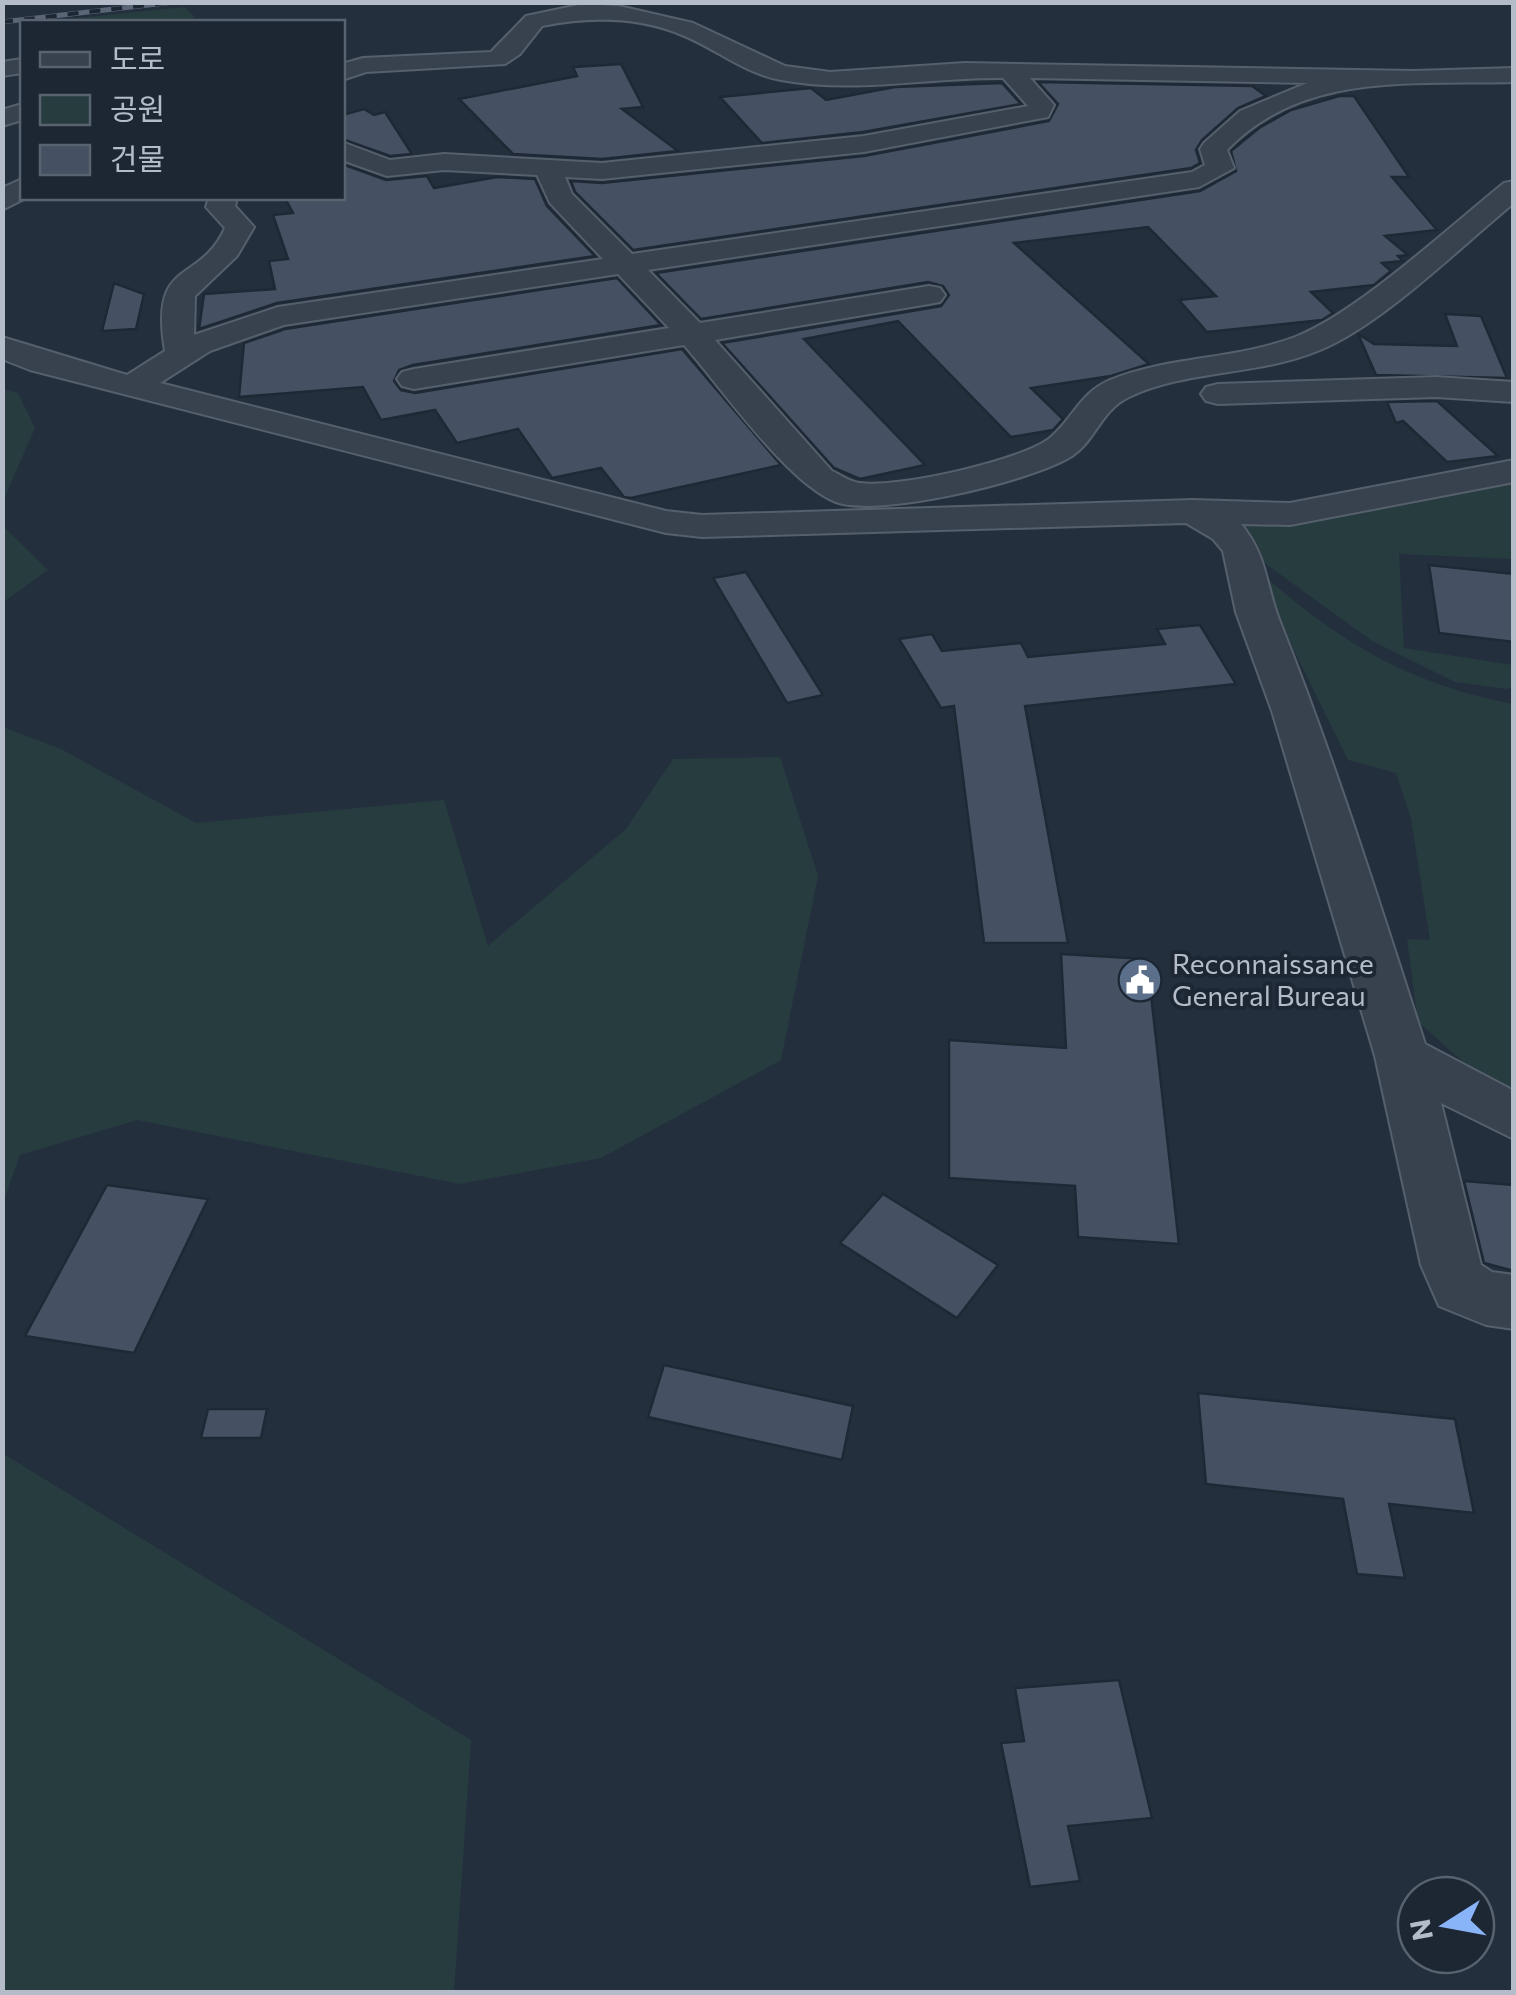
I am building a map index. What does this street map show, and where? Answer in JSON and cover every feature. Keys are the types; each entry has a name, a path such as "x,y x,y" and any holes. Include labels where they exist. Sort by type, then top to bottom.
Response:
{"street":[{"path":"345,72 363,65 498,59 512,49 534,21 583,11 619,13 684,28 745,60 781,73 830,78 1008,70 1514,75"},
{"path":"345,151 387,168 444,162 548,170 673,166 864,144 1039,112 1041,105 1008,70"},
{"path":"134,385 199,344 278,316 1199,180 1220,168 1213,149 1254,110 1277,98 1375,75"},
{"path":"548,170 560,197 690,331 818,479 850,494 882,495 947,484 1040,458 1063,446 1098,398 1125,386 1166,374 1245,363 1309,343 1346,323 1514,189"},
{"path":"182,358 176,310 186,285 200,268 222,258 236,242 240,226 220,207 223,200"},
{"path":"414,379 929,294"},
{"path":"2,348 42,363 666,522 702,526 1193,512 1290,514 1514,472"},
{"path":"2,372 42,363"},
{"path":"1218,394 1436,387 1514,392"},
{"path":"1193,512 1227,531 1242,550 1256,612 1294,711 1402,1056 1450,1266 1461,1287 1486,1298 1514,1302"},
{"path":"1402,1056 1514,1117"}],"path":[{"path":"2,4 15,2"}],"green space":[{"path":"185,7 195,17 189,20 58,20"},
{"path":"3,389 18,393 35,428 3,501"},
{"path":"1513,481 1513,559 1399,554 1404,648 1513,665 1513,687 1507,689 1455,682 1372,641 1259,559 1237,519 1357,513"},
{"path":"3,526 48,570 2,602"},
{"path":"1268,579 1325,624 1381,659 1443,685 1513,704 1513,1092 1462,1061 1418,1022 1407,939 1430,940 1411,819 1396,773 1348,760 1280,622"},
{"path":"3,727 61,749 196,823 444,800 488,946 626,829 673,759 780,757 818,876 781,1060 601,1158 460,1184 137,1120 20,1155 3,1203"},
{"path":"2,1453 471,1740 454,1992 3,1992"}],"building":[{"path":"621,64 643,107 622,109 678,151 602,159 513,154 459,99 577,76 573,67"},
{"path":"1038,82 1252,86 1266,96 1238,108 1202,140 1196,150 1200,163 1191,168 633,250 575,192 571,181 602,183 864,156 1049,121 1058,104"},
{"path":"1002,83 1021,104 863,132 762,143 720,97 811,88 826,100 895,87"},
{"path":"1339,96 1354,96 1409,177 1392,177 1437,230 1385,236 1408,255 1398,256 1403,261 1382,263 1391,271 1374,285 1311,292 1333,313 1322,320 1207,332 1179,300 1216,296 1148,227 1014,243 1149,364 1111,376 1031,388 1063,419 1053,430 1011,437 898,321 804,339 925,465 860,479 834,468 722,343 941,306 949,295 943,286 928,282 701,319 656,273 1200,191 1236,171 1231,151 1259,128 1291,110"},
{"path":"364,109 374,115 385,112 412,154 390,156 345,140 345,114"},
{"path":"345,165 386,180 427,176 434,188 497,177 535,179 547,206 595,256 277,303 199,329 204,294 275,289 269,261 288,259 273,215 293,213 286,200 345,200"},
{"path":"617,278 661,325 413,365 399,370 394,381 401,390 415,393 682,349 781,465 631,498 624,497 601,468 552,478 518,429 457,443 435,410 381,420 363,387 239,397 244,343 285,329"},
{"path":"114,283 144,294 136,329 102,331"},
{"path":"1445,314 1481,316 1507,378 1376,375 1358,334 1374,344 1457,346"},
{"path":"1437,401 1498,456 1447,462 1403,421 1396,423 1387,402"},
{"path":"1429,565 1514,574 1514,642 1439,633"},
{"path":"746,572 823,695 787,703 713,578"},
{"path":"1200,625 1236,684 1025,706 1068,943 984,943 954,706 941,708 899,639 932,634 942,651 1021,643 1028,657 1165,644 1157,629"},
{"path":"1061,954 1147,959 1179,1244 1078,1237 1075,1186 949,1178 949,1040 1066,1048"},
{"path":"1464,1181 1514,1185 1514,1271 1484,1263"},
{"path":"107,1185 208,1199 134,1353 25,1336"},
{"path":"883,1194 998,1265 957,1318 840,1243"},
{"path":"664,1365 853,1406 842,1460 648,1417"},
{"path":"1198,1393 1455,1419 1474,1513 1389,1504 1405,1578 1357,1574 1343,1499 1206,1484"},
{"path":"208,1409 267,1409 261,1438 201,1438"},
{"path":"1119,1680 1152,1818 1068,1826 1080,1881 1030,1887 1001,1743 1024,1741 1015,1688"}],"railway":[{"path":"2,22 174,2"}],"place":[{"name":"Reconnaissance General Bureau","path":"1140,980"}]}
